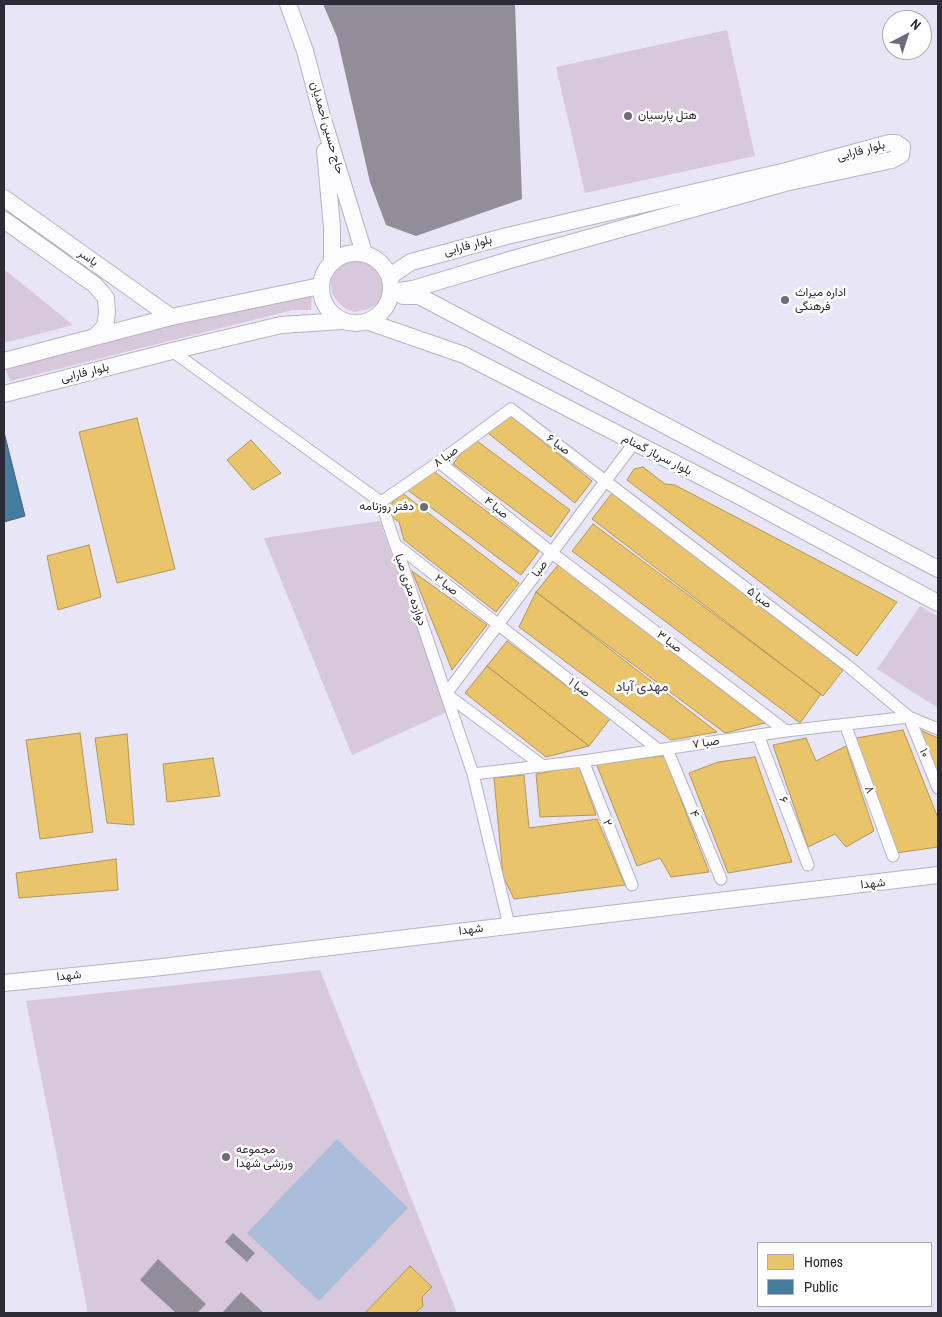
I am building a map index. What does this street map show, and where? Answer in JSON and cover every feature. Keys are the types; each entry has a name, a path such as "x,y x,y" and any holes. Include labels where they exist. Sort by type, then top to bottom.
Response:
{"main road":[{"name":"حاج حسین احمدیان","path":"288,4 305,51 322,116 364,253"},
{"path":"322,116 332,227 332,262"},
{"name":"بلوار فارابی","path":"391,288 411,262 507,236 785,177 892,160 901,155 902,147 896,143 889,143 785,177 412,289 391,288"},
{"name":"یاسر","path":"4,198 171,317"},
{"name":"یاسر","path":"4,220 95,285 106,298 106,326 95,337"},
{"path":"507,236 513,259"},
{"path":"347,253 364,253 380,262 391,288 383,312 369,322 355,324 342,321 325,305 321,296 320,286 324,272 332,262 347,253"},
{"path":"4,361 171,317 320,286"},
{"path":"391,288 419,296 938,569"},
{"name":"بلوار فارابی","path":"4,394 281,325 342,321"},
{"name":"بلوار سرباز گمنام","path":"369,322 464,356 739,496 938,603"},
{"name":"شهدا","path":"4,983 162,967 938,876"}],"street":[{"path":"172,351 380,502"},
{"name":"صبا ۸","path":"380,502 439,462 511,408"},
{"name":"صبا ۶","path":"511,408 606,481"},
{"name":"صبا","path":"446,694 634,444"},
{"name":"صبا ۴","path":"439,462 552,553"},
{"name":"صبا ۵","path":"606,481 848,666 909,717"},
{"name":"دوازده متری صبا","path":"380,502 473,774 509,925"},
{"name":"صبا ۲","path":"395,544 498,625"},
{"name":"صبا ۳","path":"552,553 786,731"},
{"name":"صبا ۱","path":"498,625 663,749"},
{"path":"446,694 543,766"},
{"name":"صبا ۷","path":"473,774 583,761 786,731 909,717 938,729"},
{"name":"۱۰","path":"909,717 938,788"},
{"name":"۸","path":"844,724 893,856"},
{"name":"۶","path":"758,735 808,865"},
{"name":"۴","path":"663,749 721,879"},
{"name":"۲","path":"583,761 632,885"}],"shaded area":[{"path":"727,30 755,156 585,193 556,67"},
{"path":"360,255 373,258 384,269 389,280 388,293 380,302 369,309 354,312 346,309 332,294 330,276 340,262 348,257"},
{"path":"4,269 73,325 4,343"},
{"path":"312,292 311,310 293,310 10,381 4,364"},
{"path":"380,521 447,712 352,755 264,538"},
{"path":"920,606 938,616 938,708 877,669"},
{"name":"مجموعه ورزشی شهدا","path":"320,970 457,1313 88,1313 26,1001"}],"water":[{"path":"337,1139 408,1208 319,1301 247,1233"}],"building: Homes":[{"path":"506,412 592,481 575,503 483,429"},
{"path":"137,418 175,569 117,583 79,432"},
{"path":"473,438 570,510 551,537 453,464"},
{"path":"251,440 281,473 253,490 227,460"},
{"path":"643,467 665,484 675,485 897,602 857,656 627,480 634,469"},
{"path":"432,470 539,551 521,575 405,488"},
{"path":"401,492 519,583 496,612 404,540 399,522 385,512"},
{"path":"612,493 843,670 823,696 592,519"},
{"path":"593,524 821,694 800,723 572,551"},
{"path":"89,545 101,597 58,610 47,556"},
{"path":"558,565 765,723 725,733 536,592"},
{"path":"412,571 487,625 452,670"},
{"path":"536,592 717,732 671,740 519,627"},
{"path":"507,641 610,719 589,746 487,666"},
{"path":"487,666 589,746 546,757 465,693"},
{"path":"918,729 938,738 938,778"},
{"path":"903,730 938,818 938,847 896,853 856,738"},
{"path":"80,733 93,832 40,839 26,740"},
{"path":"127,734 134,825 107,823 95,738"},
{"path":"806,738 816,761 846,746 874,831 846,847 835,834 808,847 773,745"},
{"path":"664,756 709,872 671,877 660,858 637,866 596,763"},
{"path":"755,757 792,862 728,873 689,773 718,762"},
{"path":"213,758 220,796 167,802 163,764"},
{"path":"579,766 596,815 540,817 536,774"},
{"path":"524,775 529,828 597,819 625,885 514,899 503,876 494,778"},
{"path":"116,859 118,890 19,898 16,873"},
{"path":"410,1266 432,1287 422,1297 423,1306 415,1313 365,1313"}],"building: Public":[{"path":"4,432 25,516 4,522"}],"building: Other":[{"path":"323,4 515,4 522,199 416,236 386,225 370,182 337,37"},
{"path":"233,1233 255,1253 247,1262 225,1242"},
{"path":"158,1259 206,1304 197,1313 176,1313 140,1280"},
{"path":"241,1292 264,1313 222,1313"}],"place":[{"name":"هتل پارسیان","path":"628,116"},
{"name":"اداره میراث فرهنگی","path":"785,300"},
{"name":"دفتر روزنامه","path":"424,507"},
{"name":"مجموعه ورزشی شهدا","path":"226,1157"}],"district":[{"name":"مهدی آباد","path":"642,687"}]}
